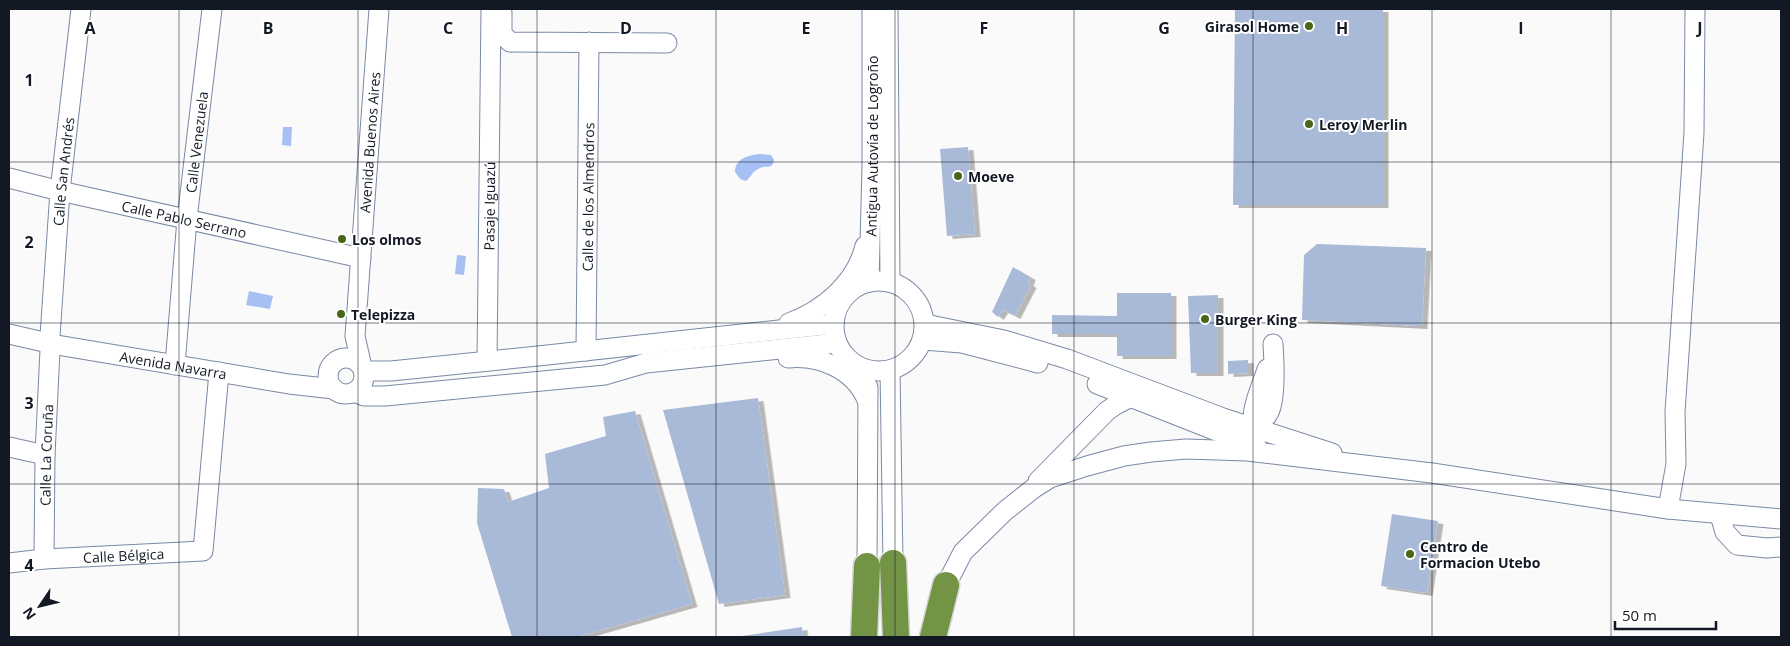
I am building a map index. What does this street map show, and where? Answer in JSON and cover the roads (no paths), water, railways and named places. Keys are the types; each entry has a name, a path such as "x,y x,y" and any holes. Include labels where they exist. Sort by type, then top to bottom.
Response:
{"highway":[{"path":"893,563 896,637"},
{"path":"864,637 867,566"},
{"path":"934,637 946,585"}],"street":[{"name":"Calle San Andrés","path":"50,343 60,191 81,9"},
{"name":"Calle Venezuela","path":"175,365 187,219 212,9"},
{"name":"Avenida Buenos Aires","path":"363,368 355,336 379,9"},
{"name":"Pasaje Iguazú","path":"487,361 491,9"},
{"path":"502,9 502,34 510,42 667,43"},
{"name":"Antigua Autovía de Logroño","path":"869,282 872,166 872,9"},
{"name":"Antigua Autovía de Logroño","path":"888,9 890,282"},
{"path":"1668,509 1676,464 1675,412 1694,133 1695,9"},
{"name":"Calle de los Almendros","path":"586,351 589,42"},
{"name":"Calle Pablo Serrano","path":"9,178 361,258"},
{"path":"761,332 806,316 824,305 840,290 856,269 870,228"},
{"path":"876,280 890,282 904,288 915,297 922,310 924,332 916,354 904,364 890,370 868,370 847,358 837,343 834,331 834,316 840,302 849,291 862,284 876,280"},
{"path":"363,368 392,371 834,324"},
{"path":"924,332 1048,366 1131,397 1280,446 1371,466 1432,473 1668,509 1781,519"},
{"path":"924,332 1004,340 1067,359 1223,426 1254,429 1280,446"},
{"name":"Avenida Navarra","path":"9,334 175,365 289,384 334,389"},
{"name":"Avenida Buenos Aires","path":"335,363 355,336"},
{"name":"Calle La Coruña","path":"44,559 45,455 50,343"},
{"path":"605,375 646,363 837,343"},
{"path":"354,392 363,383 363,368 359,362 351,358 335,363 328,377 334,389 346,394 354,392 376,396 797,358 816,359 836,367 854,379 863,389 868,400"},
{"name":"Avenida Navarra","path":"289,384 309,378 335,363"},
{"path":"867,566 868,370"},
{"path":"890,370 893,563"},
{"name":"Calle Bélgica","path":"9,563 44,559 203,551 219,372"},
{"path":"946,585 963,552 998,517 1023,496 1107,411 1131,397"},
{"path":"1262,407 1277,430 1280,446"},
{"path":"1223,426 1240,413 1262,407"},
{"path":"1254,429 1262,407"},
{"path":"1023,496 1050,478 1124,456 1186,449 1247,451 1280,446"},
{"path":"9,447 45,455"},
{"path":"1720,515 1725,532 1737,545 1767,548 1781,547"}],"water":[{"path":"283,127 292,127 291,146 282,145"},
{"path":"760,154 771,155 774,160 772,165 756,170 746,181 740,179 735,172 737,164 743,158"},
{"path":"457,255 466,256 464,275 455,274"},
{"path":"249,291 273,296 270,309 246,305"}],"place":[{"name":"Girasol Home","path":"1309,26"},
{"name":"Leroy Merlin","path":"1309,124"},
{"name":"Moeve","path":"958,176"},
{"name":"Los olmos","path":"342,239"},
{"name":"Telepizza","path":"341,314"},
{"name":"Burger King","path":"1205,319"},
{"name":"Centro de Formacion Utebo","path":"1410,554"}]}
